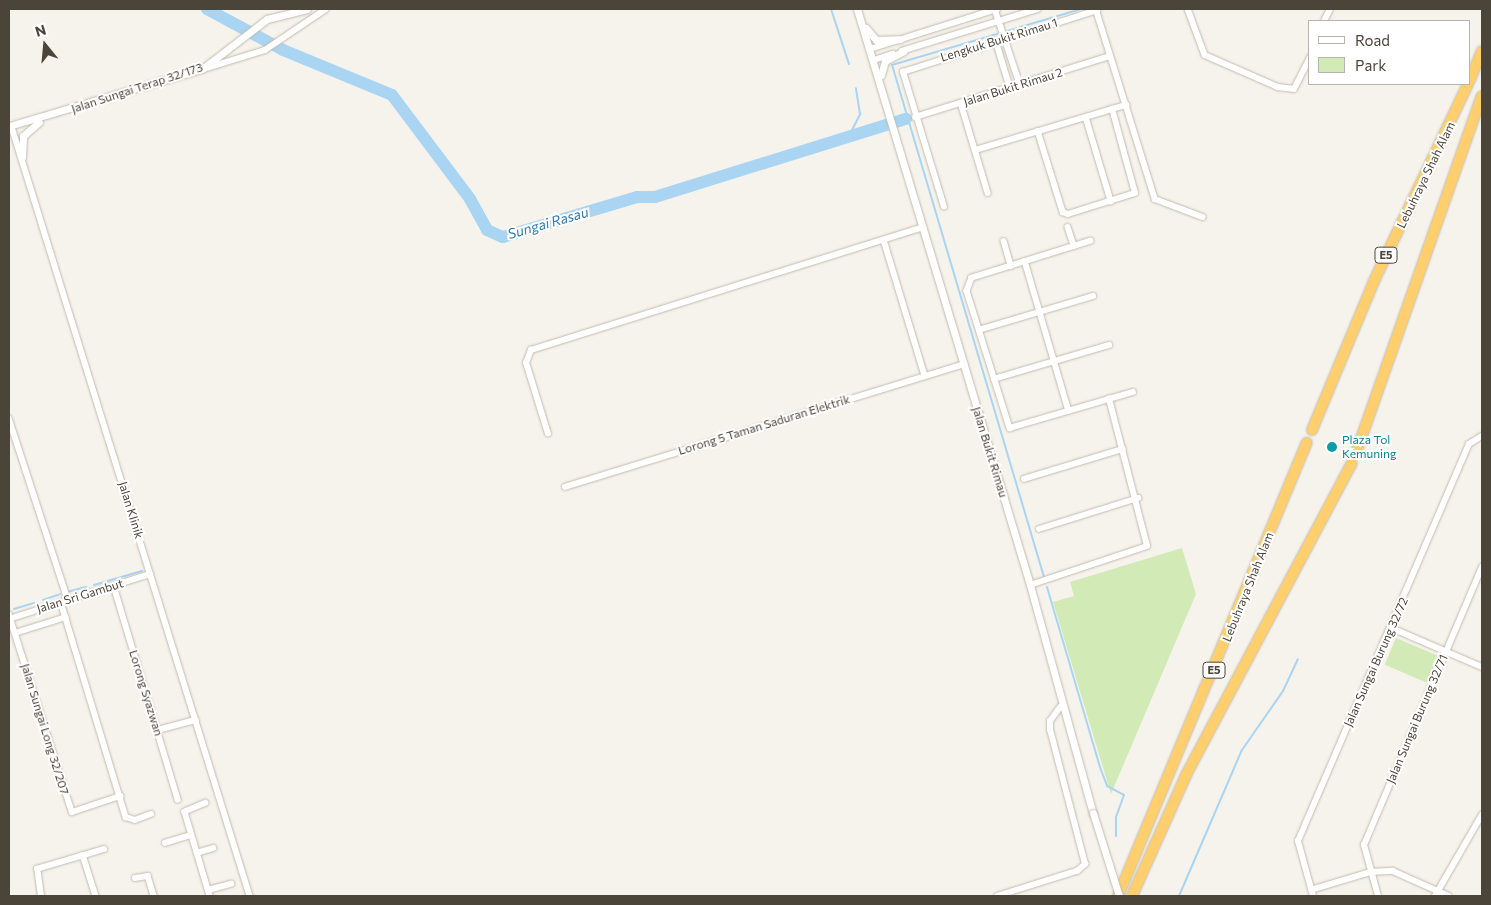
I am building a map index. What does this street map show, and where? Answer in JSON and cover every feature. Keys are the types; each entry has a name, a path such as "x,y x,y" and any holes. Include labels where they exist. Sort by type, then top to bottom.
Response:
{"highway":[{"path":"1471,78 1482,50"},
{"name":"Lebuhraya Shah Alam","path":"1312,430 1374,280 1468,85"},
{"name":"Lebuhraya Shah Alam","path":"1357,450 1482,96"},
{"name":"Lebuhraya Shah Alam","path":"1118,896 1307,443"},
{"name":"E5","path":"1132,896 1186,775 1352,463"}],"street":[{"name":"Jalan Sungai Terap 32/173","path":"10,126 202,69 259,26 307,9"},
{"path":"202,69 265,50 326,9"},
{"path":"857,9 871,37 900,39"},
{"name":"Jalan Bukit Rimau","path":"857,9 874,60 1030,585 1060,707 1118,896"},
{"path":"870,49 996,9 1020,84"},
{"path":"1009,9 1012,17"},
{"path":"874,60 1000,23 1038,9"},
{"path":"1188,9 1205,55 1286,90 1299,83 1308,62"},
{"path":"1096,10 1155,199 1203,218"},
{"name":"Lengkuk Bukit Rimau 1","path":"915,117 903,72 996,42 1004,36 1096,10"},
{"path":"996,42 1010,87"},
{"path":"881,84 882,64 904,50"},
{"name":"Jalan Bukit Rimau 2","path":"915,117 1110,56"},
{"path":"961,103 988,193"},
{"path":"976,150 1126,105"},
{"path":"1038,131 1065,214 1111,201 1136,190 1112,109"},
{"path":"22,157 26,130 62,112"},
{"path":"915,117 944,207"},
{"path":"1086,117 1111,201"},
{"name":"Jalan Klinik","path":"10,126 22,157 250,896"},
{"path":"548,434 526,363 531,350 924,227"},
{"path":"1068,227 1074,246"},
{"path":"884,240 925,376"},
{"path":"1004,241 1011,266"},
{"path":"1091,241 1011,266 968,282 979,330 1010,428 1133,392"},
{"path":"1025,262 1069,411"},
{"path":"979,330 1093,296"},
{"path":"994,379 1109,345"},
{"name":"Lorong 5 Taman Saduran Elektrik","path":"565,487 964,364"},
{"path":"1030,585 1145,549 1149,538 1109,400"},
{"path":"9,418 65,601 66,617 120,796 130,820 151,814"},
{"name":"Jalan Sungai Burung 32/72","path":"1312,893 1298,841 1392,628 1469,444 1482,436"},
{"path":"1024,479 1123,449"},
{"path":"1039,529 1138,498"},
{"name":"Jalan Sungai Burung 32/71","path":"1378,896 1364,845 1482,567"},
{"name":"Jalan Sri Gambut","path":"9,617 150,574"},
{"name":"Lorong Syazwan","path":"114,586 178,800"},
{"name":"Jalan Sungai Long 32/207","path":"9,617 72,812 120,796"},
{"path":"15,633 66,617"},
{"path":"1392,628 1445,653 1482,667"},
{"path":"997,896 1076,871 1085,864 1050,730 1060,707"},
{"path":"158,730 196,720"},
{"path":"206,804 185,812 209,893 231,884"},
{"path":"1435,896 1482,815"},
{"path":"165,843 191,835"},
{"path":"197,853 213,848"},
{"path":"41,896 37,869 104,849"},
{"path":"83,855 96,896"},
{"path":"1312,893 1372,872 1393,871 1449,896"},
{"path":"135,878 148,876 154,896"}],"green space":[{"path":"1182,548 1196,594 1111,794 1053,602 1074,596 1070,582"},
{"path":"1396,638 1438,656 1427,683 1385,665"}],"waterway":[{"name":"Sungai Rasau","path":"207,9 283,50 392,95 470,199 487,230 503,237 637,197 655,197 906,119"},
{"path":"831,9 849,64"},
{"path":"1044,577 892,65 1081,9"},
{"path":"849,136 860,114 856,88"},
{"path":"94,585 142,571"},
{"path":"67,592 86,587"},
{"path":"1047,587 1101,770 1107,786 1124,795 1116,817 1116,836"},
{"path":"43,600 60,594"},
{"path":"14,609 34,603"},
{"path":"1179,896 1242,750 1283,691 1298,659"}],"place":[{"name":"Plaza Tol Kemuning","path":"1332,447"}]}
